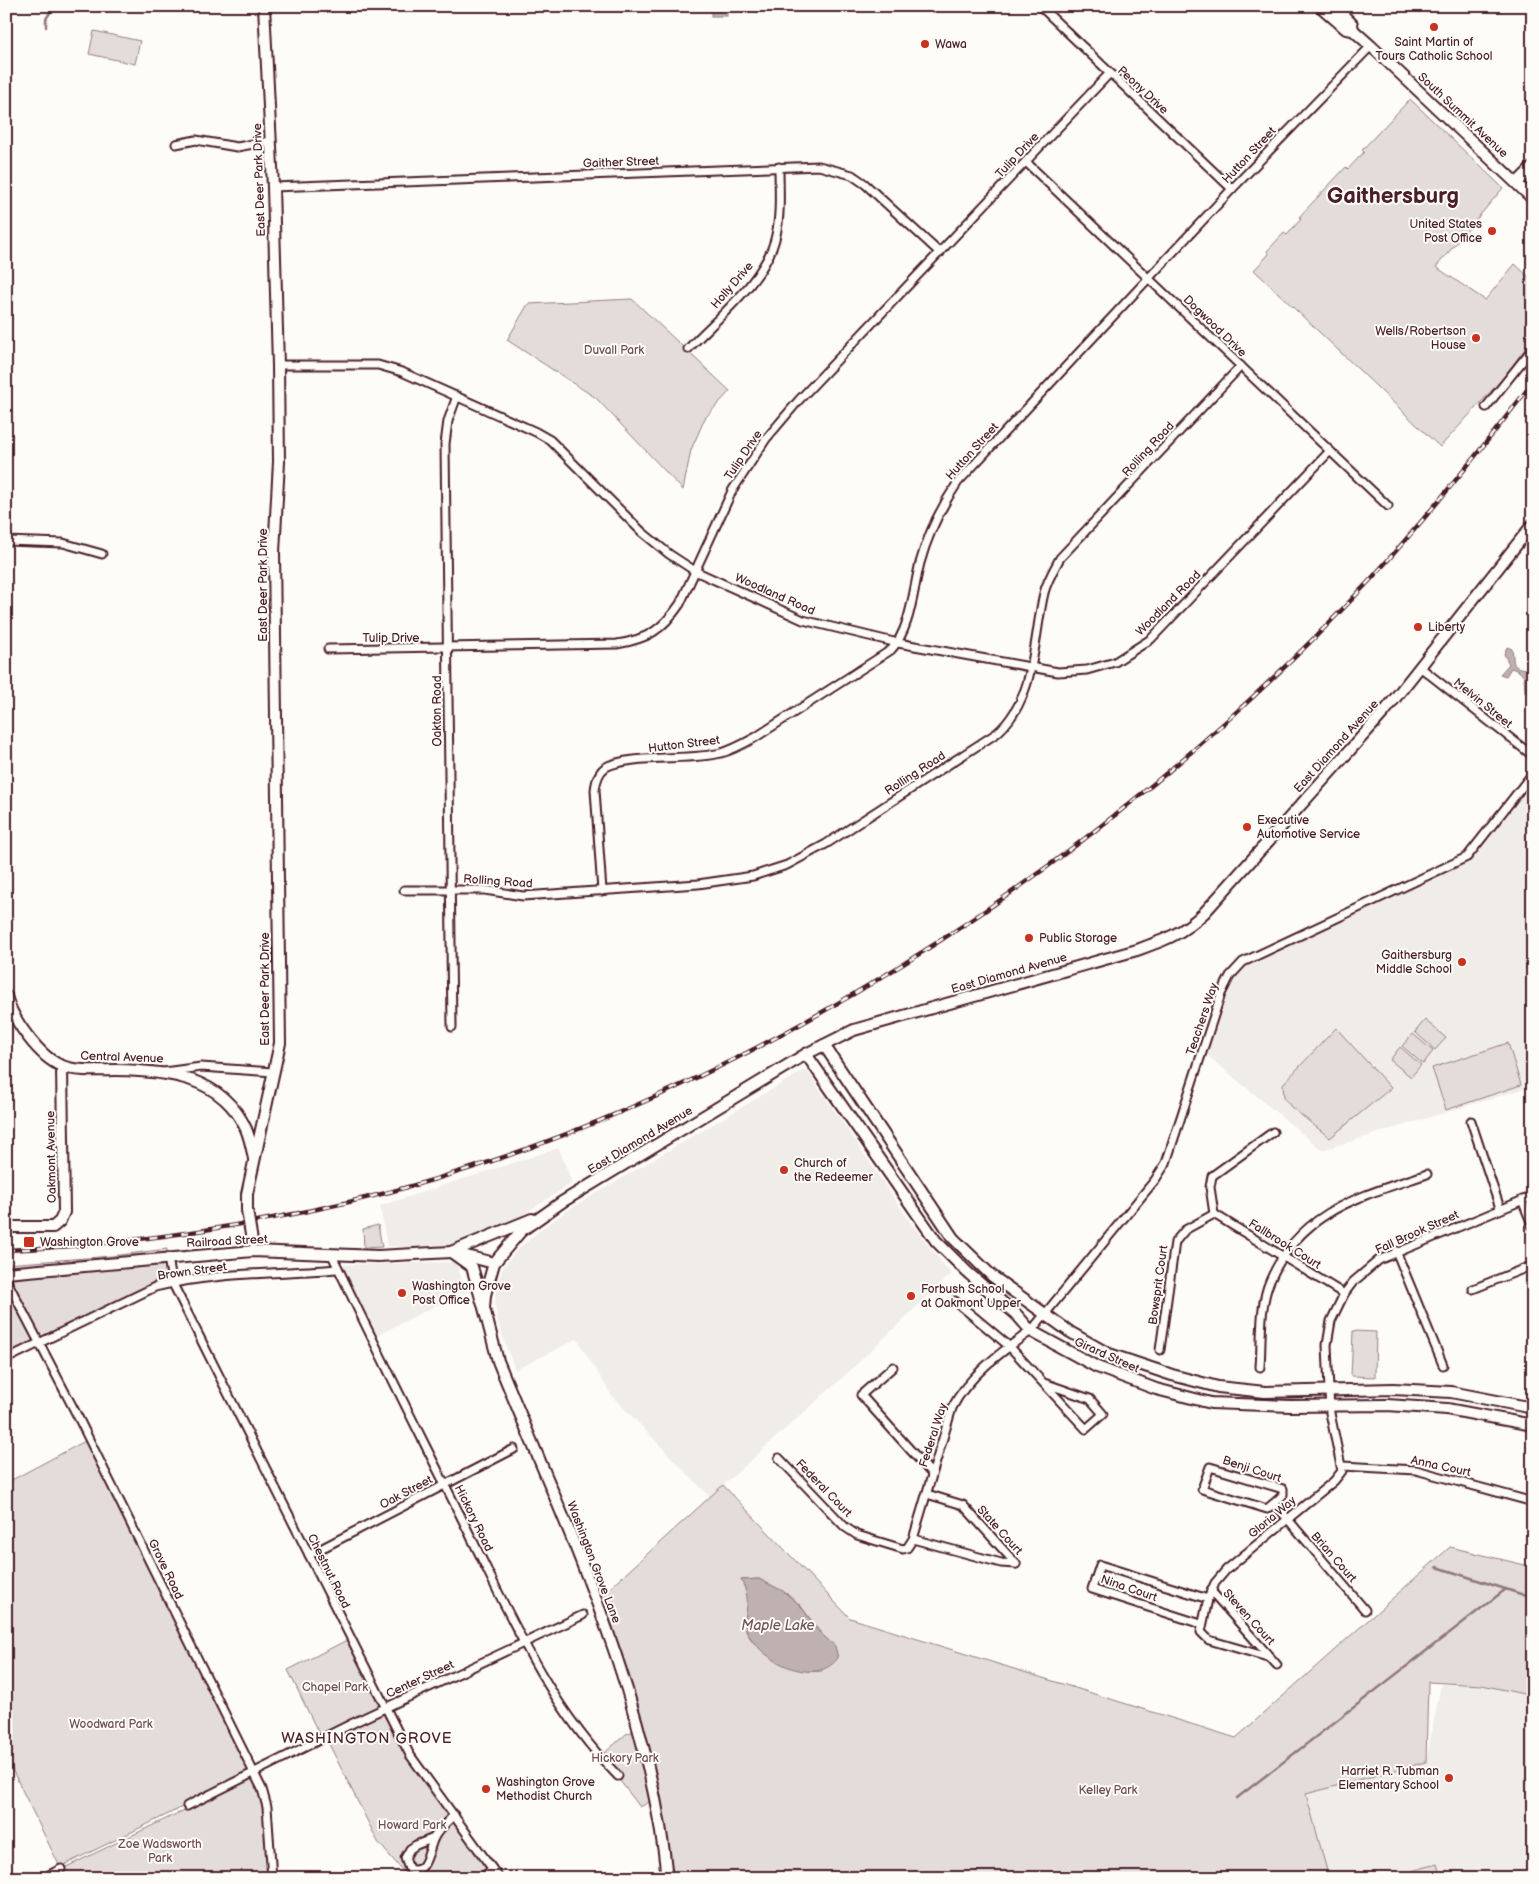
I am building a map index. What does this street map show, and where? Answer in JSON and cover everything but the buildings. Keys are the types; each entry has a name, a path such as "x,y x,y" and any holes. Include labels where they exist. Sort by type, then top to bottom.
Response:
{"street":[{"name":"East Deer Park Drive","path":"252,1246 247,1210 247,1194 280,1043 274,552 279,462 278,365 273,187 264,6"},
{"name":"Peony Drive","path":"1040,6 1109,74 1232,189"},
{"name":"South Summit Avenue","path":"1327,7 1352,24 1353,30 1533,198"},
{"name":"Hutton Street","path":"602,891 595,790 596,780 606,767 620,762 705,756 737,747 883,656 898,643 928,538 951,493 966,472 1232,189 1371,46"},
{"name":"Tulip Drive","path":"328,649 617,644 636,641 656,632 670,618 680,604 732,491 766,439 799,400 1109,74"},
{"path":"176,144 196,140 237,147 270,141"},
{"name":"Dogwood Drive","path":"1026,162 1388,506"},
{"name":"Gaither Street","path":"273,187 818,166 852,176 865,184 940,253"},
{"name":"Holly Drive","path":"688,349 753,282 767,260 776,237 779,214 779,167"},
{"path":"1517,183 1533,167"},
{"path":"1486,407 1533,348"},
{"name":"Woodland Road","path":"278,365 378,365 402,372 550,440 642,532 669,554 695,571 803,620 898,643 1058,672 1087,670 1115,662 1140,648 1330,451"},
{"name":"Rolling Road","path":"404,890 485,890 523,896 698,884 753,876 787,864 826,844 997,733 1011,721 1019,706 1030,667 1044,592 1060,558 1241,366"},
{"name":"Oakton Road","path":"452,1028 445,444 448,421 457,396"},
{"name":"East Diamond Avenue","path":"496,1260 521,1231 538,1218 806,1054 854,1030 1137,950 1169,939 1186,929 1204,913 1385,711 1533,524"},
{"path":"6,541 62,543 102,554"},
{"name":"Melvin Street","path":"1420,667 1533,756"},
{"name":"Teachers Way","path":"1031,1331 1155,1180 1166,1163 1221,994 1230,976 1243,962 1467,857 1533,773"},
{"name":"Central Avenue","path":"6,996 13,1015 31,1041 62,1066 91,1070 163,1072 201,1067 273,1072"},
{"name":"Girard Street","path":"824,1045 953,1238 992,1276 1045,1315 1109,1354 1172,1376 1218,1387 1265,1392 1393,1389 1451,1392 1533,1408"},
{"name":"Girard Street","path":"806,1054 936,1241 967,1272 1017,1315 1031,1331 1096,1367 1166,1391 1211,1403 1329,1406 1387,1405 1447,1409 1533,1425"},
{"name":"Oakmont Avenue","path":"6,1227 53,1227 60,1221 64,1212 62,1066"},
{"name":"East Deer Park Drive","path":"163,1072 188,1078 206,1086 224,1099 247,1130 255,1161"},
{"path":"1471,1121 1500,1208"},
{"path":"1214,1214 1210,1187 1212,1176 1273,1132"},
{"path":"1260,1367 1265,1302 1270,1281 1284,1256 1305,1228 1321,1216 1350,1200 1427,1174"},
{"name":"Fall Brook Street","path":"1329,1406 1328,1333 1336,1307 1344,1294 1364,1272 1379,1260 1396,1251 1533,1196"},
{"path":"1522,1200 1533,1227"},
{"name":"Fallbrook Court","path":"1214,1214 1344,1294"},
{"name":"Bowsprit Court","path":"1160,1350 1176,1242 1179,1235 1185,1230 1214,1214"},
{"path":"484,1308 472,1267 454,1250 519,1223 538,1218"},
{"name":"Railroad Street","path":"6,1273 168,1257 252,1246 332,1255 378,1256 454,1250 496,1260"},
{"path":"1396,1251 1443,1365"},
{"name":"Hickory Road","path":"332,1255 505,1607 555,1699 598,1756 618,1776"},
{"name":"Chestnut Road","path":"168,1257 172,1282 385,1708 410,1754 499,1878"},
{"name":"Washington Grove Lane","path":"496,1260 485,1295 484,1308 498,1361 600,1608 637,1727 658,1807 667,1878"},
{"path":"1472,1289 1533,1265"},
{"name":"Brown Street","path":"6,1360 155,1287 172,1282 338,1269"},
{"name":"Grove Road","path":"6,1279 38,1344 79,1419 254,1773 268,1806 272,1878"},
{"path":"955,1301 1009,1346 1086,1429 1103,1414 1090,1399 1044,1383"},
{"name":"Federal Way","path":"912,1542 952,1408 958,1396 1009,1346 1031,1331"},
{"path":"893,1367 862,1395 932,1474"},
{"path":"1329,1406 1342,1466"},
{"name":"Oak Street","path":"309,1555 514,1449"},
{"name":"Federal Court","path":"779,1458 846,1527 857,1535 903,1549 912,1542"},
{"name":"Anna Court","path":"1342,1466 1416,1470 1533,1502"},
{"name":"Gloria Way","path":"1201,1624 1211,1592 1226,1570 1339,1476 1342,1466"},
{"name":"Benji Court","path":"1210,1467 1283,1489 1283,1495 1274,1503 1267,1509 1202,1489 1210,1467"},
{"name":"State Court","path":"912,1542 1016,1564 963,1505 927,1494"},
{"name":"Benji Court","path":"1274,1503 1286,1519"},
{"name":"Brian Court","path":"1286,1519 1365,1610"},
{"name":"Nina Court","path":"1201,1624 1092,1589 1100,1565 1208,1599"},
{"name":"Steven Court","path":"1211,1592 1277,1665"},
{"name":"Center Street","path":"187,1806 385,1708 583,1615"},
{"name":"Steven Court","path":"1201,1624 1201,1632 1209,1640 1271,1658"},
{"path":"434,1838 410,1849 406,1858 409,1868 414,1871 419,1869 427,1859 434,1838 454,1815"},
{"path":"43,1878 61,1869"},
{"path":"482,1878 492,1869"}],"shaded area":[{"path":"1533,780 1533,1086 1322,1150 1207,1055 1233,977 1245,965 1467,862"},
{"path":"803,1071 808,1072 913,1226 951,1274 842,1378 710,1497 612,1396 577,1339 515,1370 498,1323 495,1304 497,1285 503,1268 516,1251 565,1212"},
{"path":"559,1148 572,1183 502,1228 448,1246 423,1248 387,1246 380,1206"},
{"path":"455,1262 467,1293 460,1293 376,1336 342,1265"},
{"name":"Harriet R. Tubman Elementary School","path":"1441,1684 1504,1686 1533,1693 1533,1838 1530,1878 1329,1878 1306,1794 1426,1762"}],"green space":[{"path":"94,31 140,41 135,64 89,54"},
{"path":"1410,99 1503,188 1436,267 1485,300 1515,264 1533,281 1533,338 1503,378 1440,447 1254,270 1269,254 1267,251 1284,233 1287,235 1301,219 1299,217 1346,167 1348,169 1364,152 1362,150"},
{"name":"Duvall Park","path":"632,299 730,391 705,418 691,450 683,490 596,398 507,340 528,304"},
{"path":"1425,1020 1446,1038 1435,1050 1415,1032"},
{"path":"1336,1028 1391,1088 1330,1138 1291,1107 1284,1098 1283,1084"},
{"path":"1413,1034 1433,1051 1423,1064 1402,1046"},
{"path":"1508,1043 1521,1085 1446,1110 1432,1068"},
{"path":"1400,1047 1421,1065 1411,1077 1390,1060"},
{"path":"378,1225 382,1247 364,1248 363,1229"},
{"path":"167,1249 168,1279 6,1357 6,1264 112,1256"},
{"path":"1353,1331 1376,1332 1375,1377 1351,1376"},
{"name":"Woodward Park","path":"89,1439 252,1773 60,1867 6,1757 6,1483"},
{"name":"Kelley Park","path":"723,1485 850,1618 1236,1738 1450,1547 1533,1567 1533,1696 1482,1685 1428,1682 1426,1762 1306,1794 1329,1878 670,1878 663,1807 655,1771 635,1700 600,1597","holes":["759,1579 789,1595 800,1605 823,1636 822,1671 801,1670 776,1660 754,1643 748,1634 745,1622 748,1598 741,1580"]},
{"name":"Chapel Park","path":"349,1639 382,1705 320,1736 288,1670"},
{"name":"Howard Park","path":"385,1711 407,1756 496,1878 409,1878 378,1842 327,1740"},
{"name":"Hickory Park","path":"636,1730 655,1799 640,1807 601,1756 626,1734"},
{"name":"Zoe Wadsworth Park","path":"253,1777 263,1801 268,1878 66,1878 62,1869"},
{"path":"1437,1864 1441,1878 1386,1878"}],"water":[{"path":"711,9 727,9 727,16 711,16"},
{"path":"1507,647 1512,649 1515,666 1528,669 1533,683 1533,693 1525,692 1524,677 1519,671 1511,668 1506,676 1500,674 1509,664 1504,654"},
{"name":"Maple Lake","path":"759,1579 783,1591 800,1605 818,1631 835,1646 838,1658 828,1667 816,1671 802,1671 788,1667 763,1652 753,1642 745,1625 747,1596 741,1580"}],"waterway":[{"path":"46,27 46,19 54,6"},
{"path":"1437,1567 1533,1598"},
{"path":"1237,1798 1506,1589"}],"railway":[{"path":"6,1250 49,1248 179,1234 264,1220 349,1202 491,1161 632,1107 770,1041 904,964 1032,877 1154,784 1267,684 1371,579 1454,482 1533,382"}],"place":[{"name":"Saint Martin of Tours Catholic School","path":"1434,27"},
{"name":"Wawa","path":"925,44"},
{"name":"United States Post Office","path":"1492,231"},
{"name":"Wells/Robertson House","path":"1476,338"},
{"name":"Liberty","path":"1418,627"},
{"name":"Executive Automotive Service","path":"1247,827"},
{"name":"Public Storage","path":"1029,938"},
{"name":"Gaithersburg Middle School","path":"1462,962"},
{"name":"Church of the Redeemer","path":"784,1170"},
{"name":"Washington Grove","path":"29,1242"},
{"name":"Washington Grove Post Office","path":"402,1293"},
{"name":"Forbush School at Oakmont Upper","path":"911,1296"},
{"name":"Harriet R. Tubman Elementary School","path":"1449,1778"},
{"name":"Washington Grove Methodist Church","path":"486,1789"}],"district":[{"name":"Gaithersburg","path":"1393,195"},
{"name":"WASHINGTON GROVE","path":"367,1738"}]}
